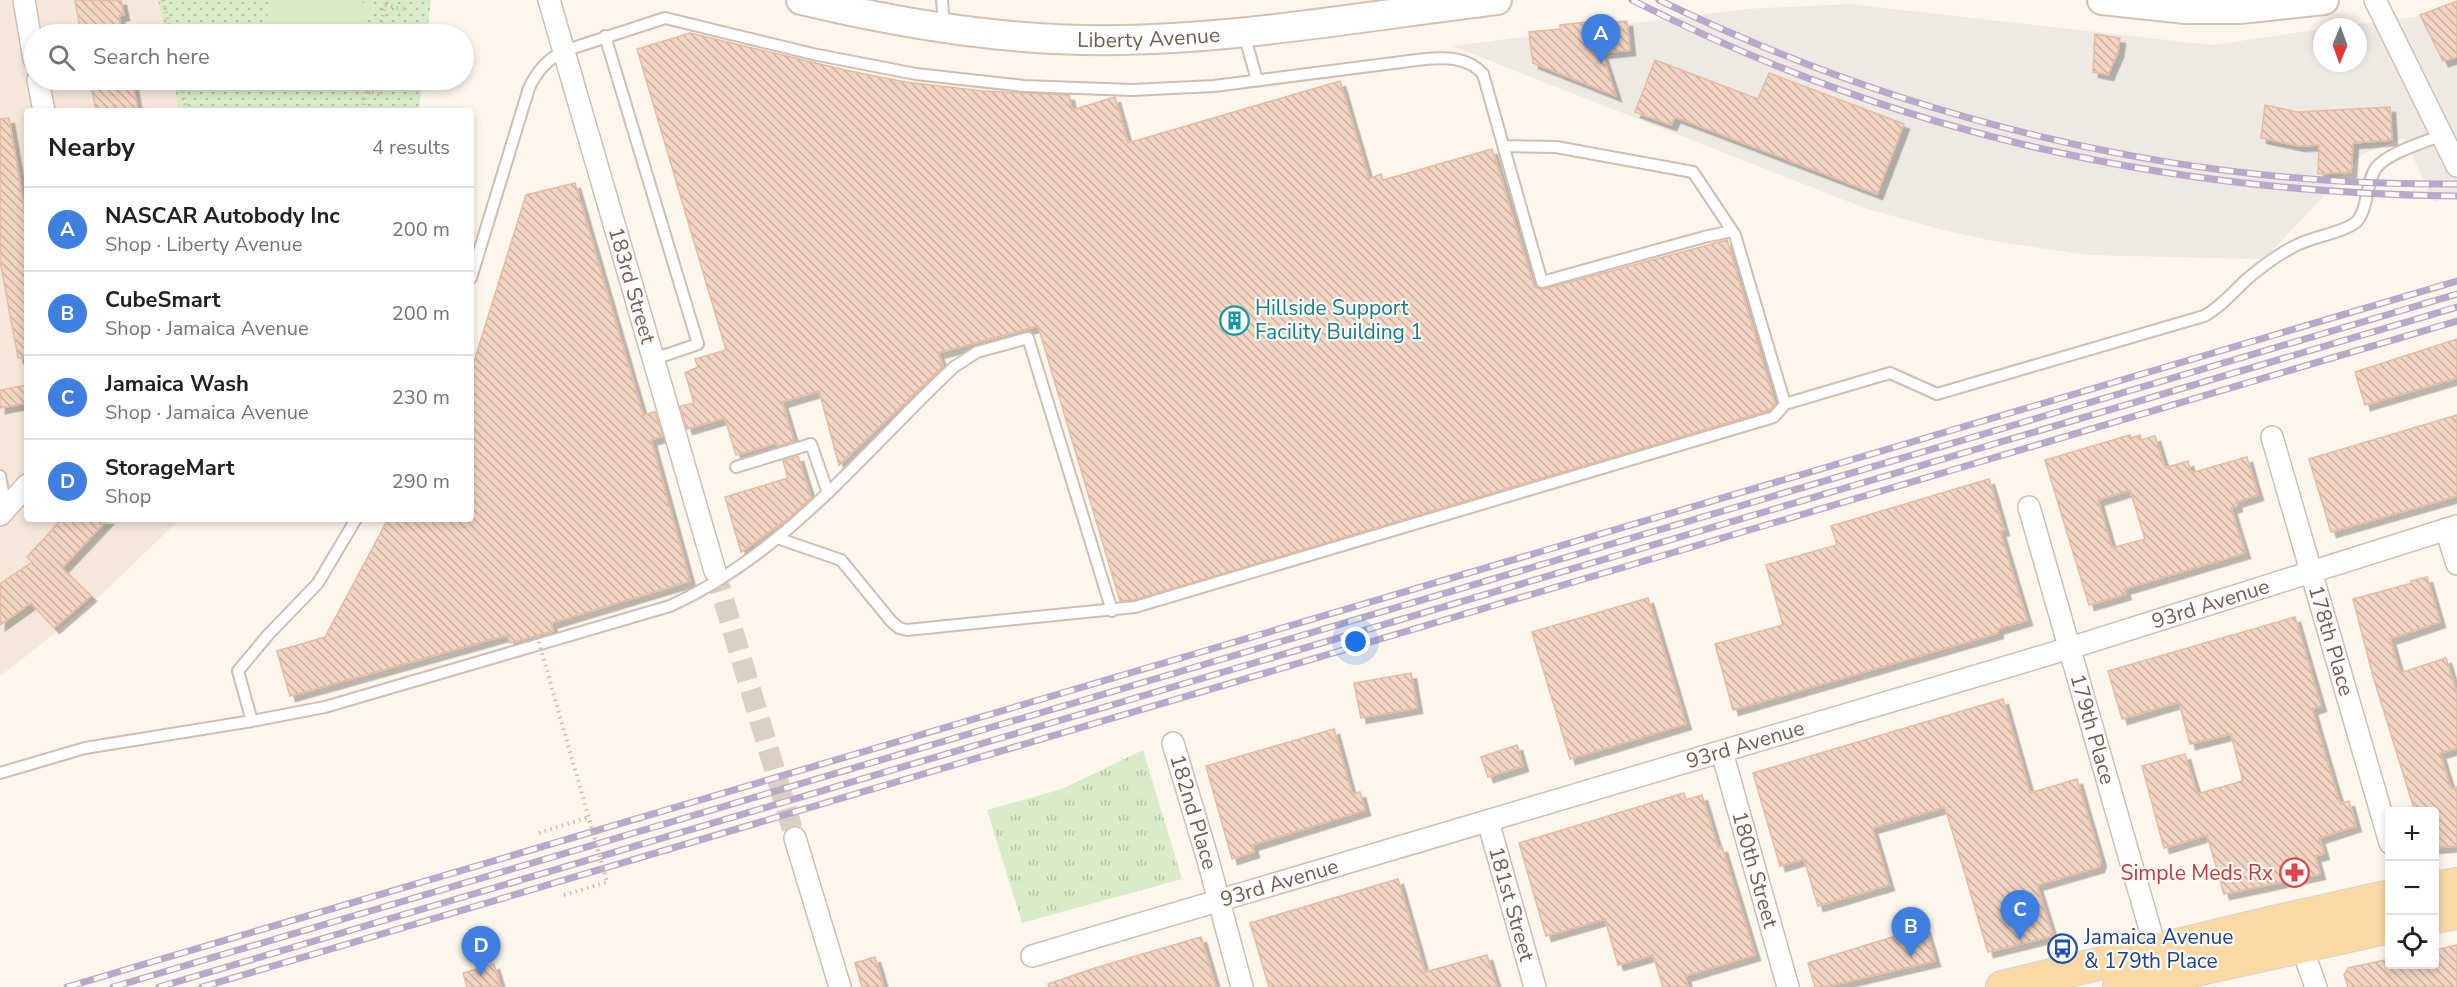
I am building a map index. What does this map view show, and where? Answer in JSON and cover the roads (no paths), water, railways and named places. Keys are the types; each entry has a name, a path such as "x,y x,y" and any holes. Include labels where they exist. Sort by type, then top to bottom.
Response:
{"main road":[{"name":"Liberty Avenue","path":"801,0 874,17 944,29 1006,36 1119,40 1159,39 1243,31 1497,0"},
{"path":"2102,0 2186,9 2240,9 2324,0"},
{"path":"2439,887 2457,884"},
{"path":"2002,987 2046,982 2156,950 2385,897"},
{"path":"2439,916 2457,913"},
{"path":"2120,987 2385,928"}],"street":[{"path":"24,0 28,24"},
{"name":"183rd Street","path":"549,0 715,571"},
{"path":"2375,0 2457,166"},
{"path":"40,90 43,108"},
{"name":"178th Place","path":"2272,437 2313,570 2385,825"},
{"path":"3,511 24,488"},
{"name":"179th Place","path":"2030,507 2156,950"},
{"path":"2452,528 2457,564"},
{"name":"93rd Avenue","path":"1032,956 2070,648 2452,528"},
{"name":"182nd Place","path":"1173,743 1242,987"},
{"name":"180th Street","path":"1722,752 1788,987"},
{"name":"181st Street","path":"1488,820 1535,987"},
{"path":"795,838 840,987"},
{"path":"2290,918 2316,987"}],"lane":[{"path":"942,0 944,29"},
{"path":"474,268 530,88 545,63 564,51 665,18 882,68 952,79 1024,86 1160,90 1425,59 1461,60 1471,64 1483,74 1542,282 1732,231"},
{"path":"1243,31 1257,80"},
{"path":"605,36 698,344 654,360"},
{"path":"777,538 841,560 891,621 899,628 907,630 1113,611 1151,603 1774,417 1785,404 1890,372 1937,394 2204,316 2216,310 2245,281 2282,252 2354,224 2360,216 2373,174 2378,166 2389,158 2442,135"},
{"path":"1504,146 1537,145 1568,148 1693,172 1732,231 1785,404"},
{"path":"0,773 85,748 325,707 651,613 691,597 730,572 807,514 954,366 977,352 1028,338 1113,611"},
{"path":"736,467 812,444 828,493"},
{"path":"0,476 3,511"},
{"path":"252,721 238,671 268,635 318,583 354,522"}],"tunnel":[{"path":"715,571 795,838"}],"railway":[{"path":"1632,0 1730,46 1830,86 1931,120 2033,147 2136,168 2242,183 2348,192 2457,196"},
{"path":"1659,0 1753,42 1849,80 1947,112 2047,138 2148,159 2250,173 2353,182 2457,184"},
{"path":"67,987 2457,281"},
{"path":"113,987 2457,294"},
{"path":"159,987 2457,307"},
{"path":"202,987 2457,321"}],"place":[{"name":"NASCAR Autobody Inc","path":"1601,64"},
{"name":"Hillside Support Facility Building 1","path":"1234,320"},
{"name":"Simple Meds Rx","path":"2294,873"},
{"name":"Jamaica Wash","path":"2020,940"},
{"name":"Jamaica Avenue & 179th Place","path":"2063,949"},
{"name":"CubeSmart","path":"1911,957"},
{"name":"StorageMart","path":"481,976"}]}
